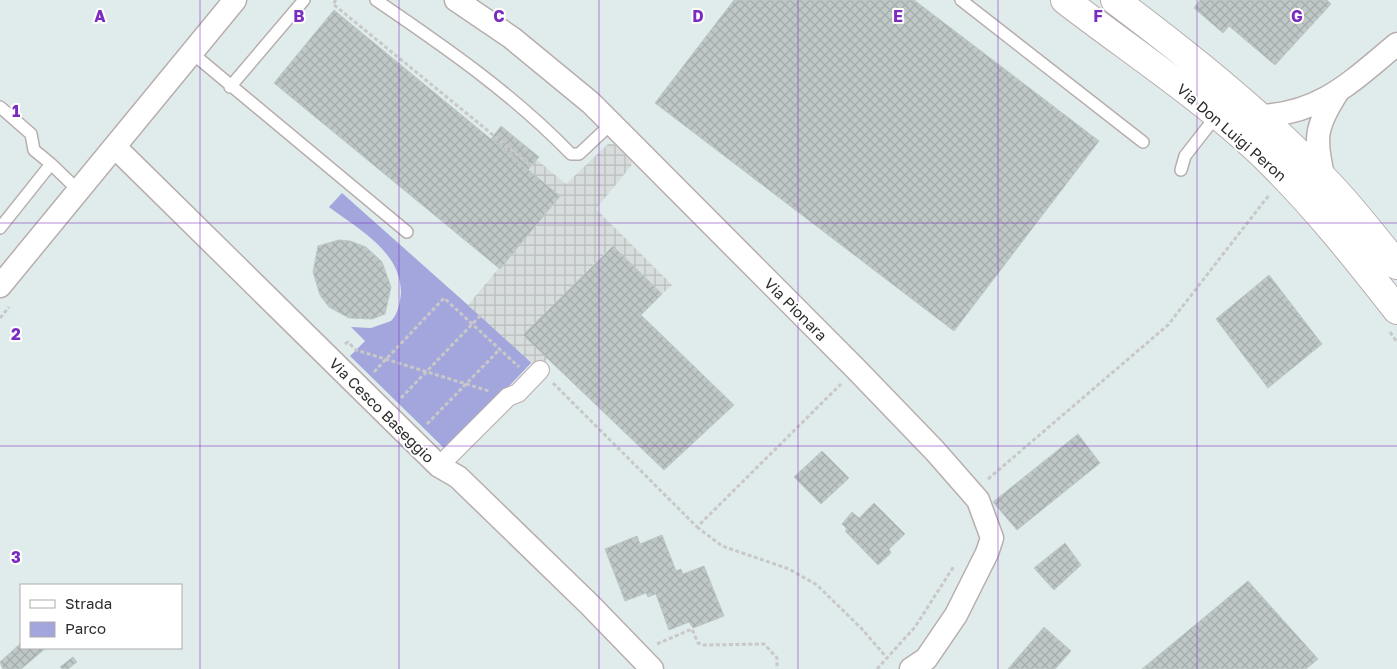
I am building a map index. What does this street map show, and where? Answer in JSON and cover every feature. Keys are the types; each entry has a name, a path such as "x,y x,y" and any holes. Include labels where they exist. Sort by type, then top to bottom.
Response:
{"street":[{"path":"0,286 235,0"},
{"name":"Via Pionara","path":"456,0 512,38 570,85 611,124 855,368 935,451 972,494 984,513 992,538 987,553 956,615 926,659 911,669"},
{"name":"Via Don Luigi Peron","path":"1065,0 1217,115 1258,151 1312,206 1397,310"},
{"name":"Via Don Luigi Peron","path":"1115,0 1174,44 1259,116 1324,178 1397,265"},
{"path":"1259,116 1310,108 1338,92 1397,44"},
{"path":"1324,178 1318,155 1318,131 1324,113 1338,92"},
{"name":"Via Cesco Baseggio","path":"115,147 439,466 458,477 646,663"},
{"path":"439,466 508,397 518,393 540,370"}],"lane":[{"path":"230,86 304,0"},
{"path":"376,0 494,83 538,119 571,154 579,154 611,124"},
{"path":"961,0 1143,142"},
{"path":"192,53 407,232"},
{"path":"0,106 31,134 34,150 78,190"},
{"path":"1181,170 1185,156 1217,115"},
{"path":"0,228 51,164"}],"path":[{"path":"336,0 333,4 531,166"},
{"path":"972,494 1168,325 1270,194"},
{"path":"368,377 444,298 522,370"},
{"path":"396,403 480,316"},
{"path":"330,359 348,342 356,350 498,394"},
{"path":"421,430 500,349"},
{"path":"540,370 697,527 722,546 789,569 817,586 862,629 887,658"},
{"path":"697,527 846,379"},
{"path":"877,669 915,627 956,563"},
{"path":"646,663 649,647 692,629 698,643 704,646 764,644 777,658 777,669"}],"green space":[{"path":"342,193 532,362 447,451 350,356 365,341 351,327 371,328 391,321 397,312 401,293 399,278 394,265 386,253 365,233 329,207"}],"shaded area":[{"path":"608,144 614,144 632,162 631,166 596,209 672,285 662,294 612,246 524,335 548,358 538,369 468,305 559,196 529,170 537,160 566,184"}],"building":[{"path":"734,0 914,0 1099,141 954,331 655,103"},
{"path":"1200,0 1327,0 1331,4 1275,65 1229,26 1223,33 1194,8"},
{"path":"334,10 560,196 500,269 274,83"},
{"path":"501,126 539,157 528,170 491,139"},
{"path":"339,240 350,241 366,247 382,262 391,287 385,314 372,319 349,318 329,307 320,295 313,272 318,246"},
{"path":"613,246 662,294 641,315 734,405 664,470 523,335"},
{"path":"1269,275 1322,344 1268,388 1216,319"},
{"path":"1078,434 1100,463 1017,530 993,502"},
{"path":"822,451 849,478 821,504 794,477"},
{"path":"874,503 905,534 889,549 891,553 878,565 845,531 847,529 842,524 852,512 859,518"},
{"path":"662,535 676,571 681,569 683,574 704,566 724,616 693,628 689,622 669,630 656,594 648,597 646,593 625,601 605,549 637,536 640,544"},
{"path":"1065,543 1081,565 1054,590 1034,568"},
{"path":"1248,581 1318,659 1306,669 1142,669"},
{"path":"1044,627 1071,651 1055,669 1008,669"},
{"path":"20,644 20,649 45,649 21,669 3,669 0,662"},
{"path":"73,657 77,662 68,669 60,667"}]}
